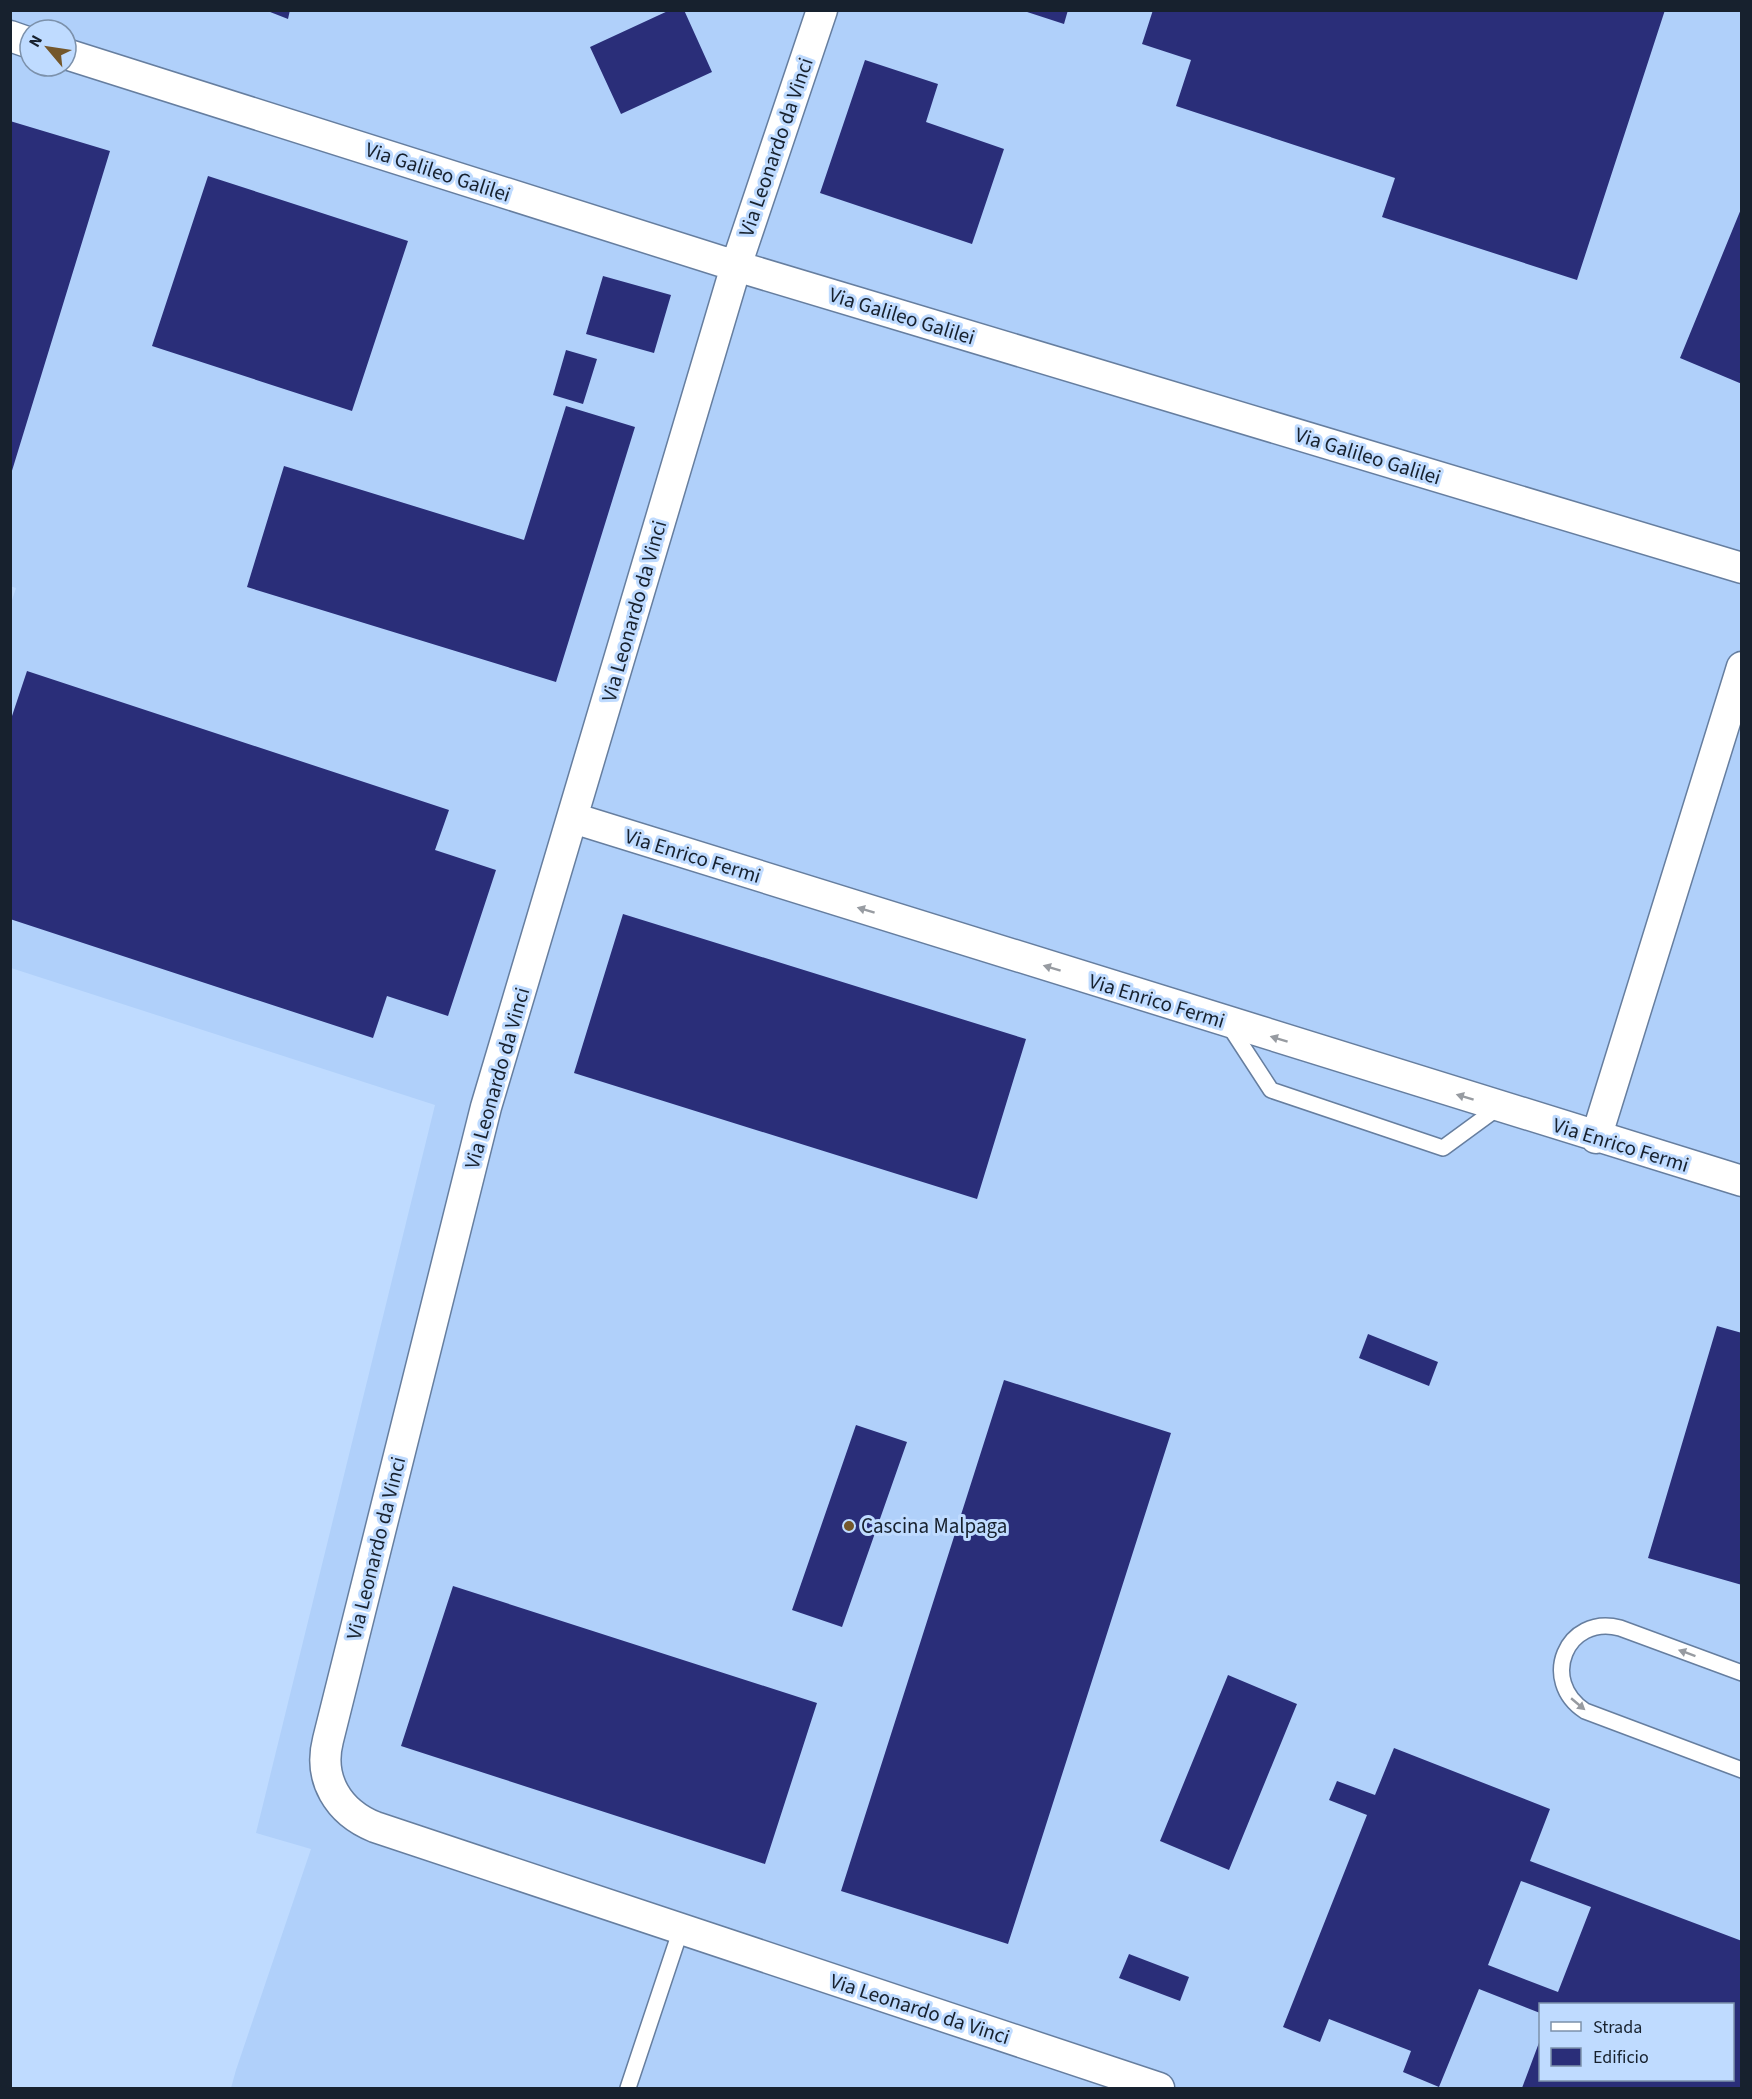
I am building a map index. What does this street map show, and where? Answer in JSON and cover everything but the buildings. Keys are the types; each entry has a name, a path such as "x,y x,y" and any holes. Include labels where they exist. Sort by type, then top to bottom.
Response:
{"street":[{"name":"Via Leonardo da Vinci","path":"822,10 736,266 486,1107 326,1746 325,1767 337,1799 346,1810 362,1822 1159,2088"},
{"name":"Via Galileo Galilei","path":"78,58 736,266 1742,568"},
{"path":"1596,1138 1742,667"},
{"name":"Via Enrico Fermi","path":"573,818 1596,1138 1742,1181"}],"lane":[{"path":"1227,1023 1270,1090 1443,1148 1499,1107"},
{"path":"1742,1673 1620,1628 1606,1626 1592,1628 1574,1639 1566,1650 1561,1671 1563,1685 1569,1697 1586,1711 1742,1770"},
{"path":"628,2088 681,1929"}],"shaded area":[{"path":"11,11 1741,11 1741,2088 231,2088 311,1849 256,1833 435,1105 11,968 10,606 16,588 10,586"}],"place":[{"name":"Cascina Malpaga","path":"849,1526"}]}
